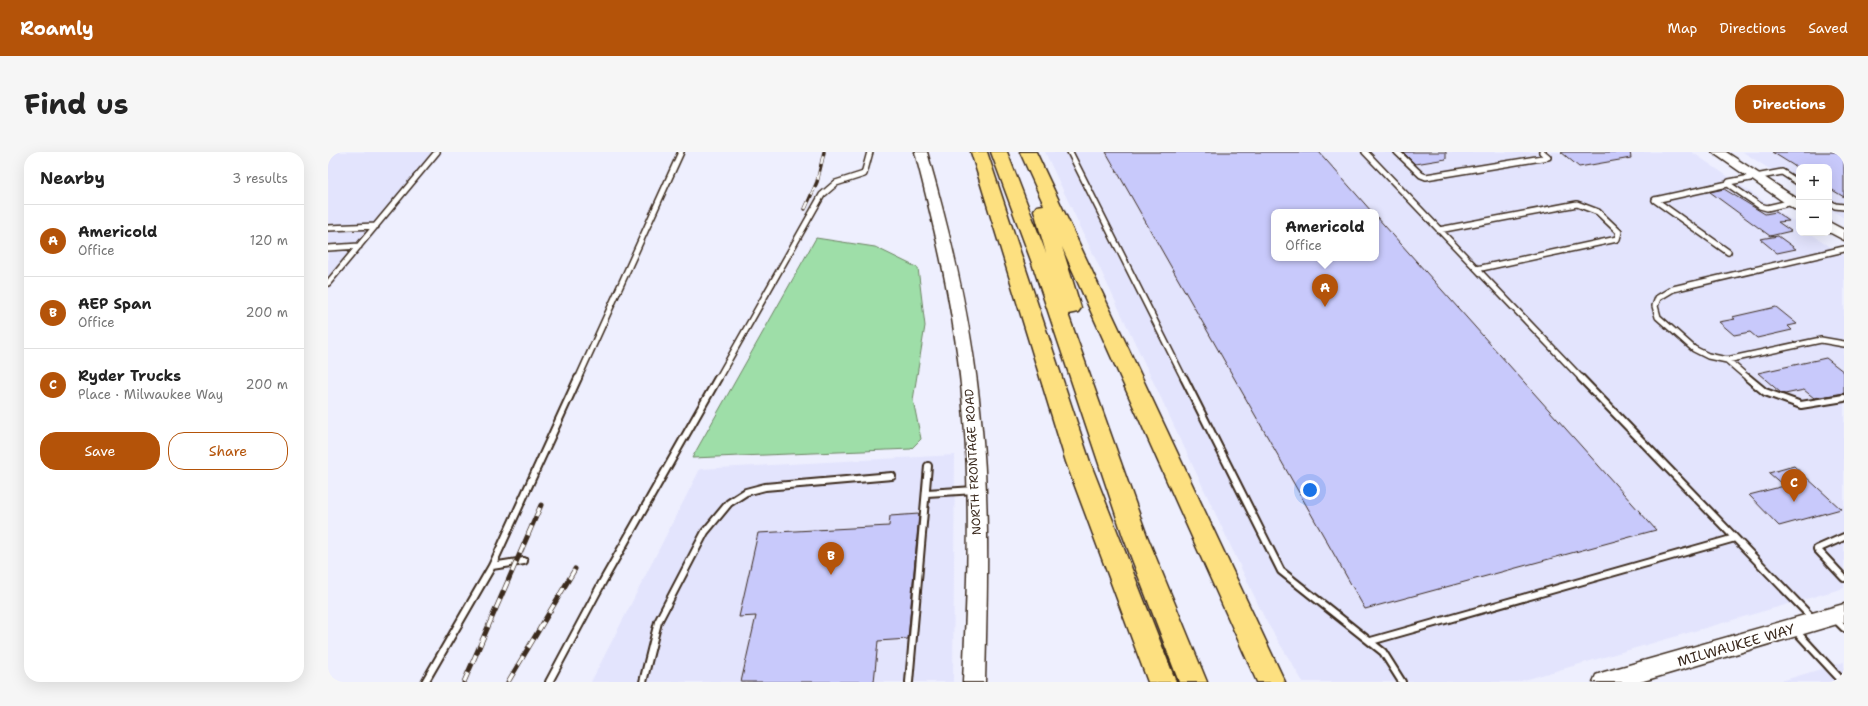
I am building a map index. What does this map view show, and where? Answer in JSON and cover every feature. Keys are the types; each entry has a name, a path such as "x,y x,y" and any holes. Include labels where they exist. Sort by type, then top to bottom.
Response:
{"highway":[{"path":"967,152 1029,307"},
{"path":"979,152 1078,462 1162,682"},
{"path":"999,152 1041,263 1135,536 1194,682"},
{"path":"1022,152 1040,201 1135,536"},
{"path":"1028,152 1271,682"}],"street":[{"name":"NORTH FRONTAGE ROAD","path":"921,152 943,229 954,282 962,330 973,419 976,490 977,600 974,682"},
{"path":"1718,152 1796,204"},
{"path":"1832,228 1844,236"},
{"name":"MILWAUKEE WAY","path":"1604,682 1641,674 1794,628 1834,620"}],"lane":[{"path":"328,283 437,152"},
{"path":"425,682 492,566 681,152"},
{"path":"549,682 603,581 822,195 836,183 864,174 870,152"},
{"path":"1070,152 1281,571 1383,652 1402,682"},
{"path":"1365,152 1735,538 1834,620"},
{"path":"1397,152 1421,175 1426,177 1548,157 1542,152"},
{"path":"1728,252 1655,200 1728,184 1729,182 1782,172 1796,181"},
{"path":"1728,184 1760,206 1767,208 1796,204"},
{"path":"1439,230 1577,204 1598,212 1619,232 1617,239 1477,269"},
{"path":"1832,204 1835,206 1844,207"},
{"path":"328,228 376,226"},
{"path":"328,248 359,246"},
{"path":"1844,249 1674,289 1658,298 1655,306 1658,317 1694,348 1708,356 1727,360 1821,340 1844,344"},
{"path":"1727,360 1765,392 1801,405 1818,404 1844,398"},
{"path":"909,682 927,493 928,466"},
{"path":"643,682 658,622 705,532 729,504 746,492 765,487 892,476"},
{"path":"927,493 976,490"},
{"path":"1844,537 1817,549 1844,578"},
{"path":"1370,641 1735,538"},
{"path":"492,566 505,563 524,562"},
{"path":"1794,628 1843,682"}],"shaded area":[{"path":"328,152 443,152 328,290"},
{"path":"1045,152 1692,152 1796,223 1796,236 1814,236 1844,256 1844,588 1517,682 1303,682 1266,621"},
{"path":"1743,152 1844,152 1844,218 1832,210 1832,164 1796,164 1796,186"},
{"path":"955,455 953,682 591,682 700,469"},
{"path":"1844,662 1844,682 1778,682"}],"green space":[{"path":"816,238 875,247 918,268 925,326 913,400 921,439 911,449 692,458"}],"building":[{"path":"1106,152 1319,152 1369,209 1271,209 1271,261 1379,261 1379,219 1656,530 1365,609"},
{"path":"1403,152 1446,152 1446,159 1415,164"},
{"path":"1561,152 1630,152 1631,158 1579,167"},
{"path":"1772,152 1836,152 1844,157 1844,197 1832,190 1832,164 1796,164 1796,167"},
{"path":"1724,189 1765,214 1776,212 1789,221 1778,222 1791,231 1770,236 1710,192"},
{"path":"1778,236 1796,249 1777,253 1760,239"},
{"path":"1776,307 1797,324 1788,326 1792,330 1757,338 1750,332 1734,335 1719,322 1735,319 1732,317"},
{"path":"1826,358 1844,372 1844,393 1814,398 1804,390 1785,394 1781,393 1758,373"},
{"path":"1794,466 1841,509 1779,526 1749,495 1784,486 1769,473"},
{"path":"919,514 908,639 878,641 874,682 741,682 756,616 739,617 758,533 889,526 890,516"}],"railway":[{"path":"805,209 817,182 824,152"},
{"path":"464,682 541,505"},
{"path":"508,682 575,569"}],"place":[{"name":"Americold","path":"1325,307"},
{"name":"Ryder Trucks","path":"1794,502"},
{"name":"AEP Span","path":"831,575"}]}
